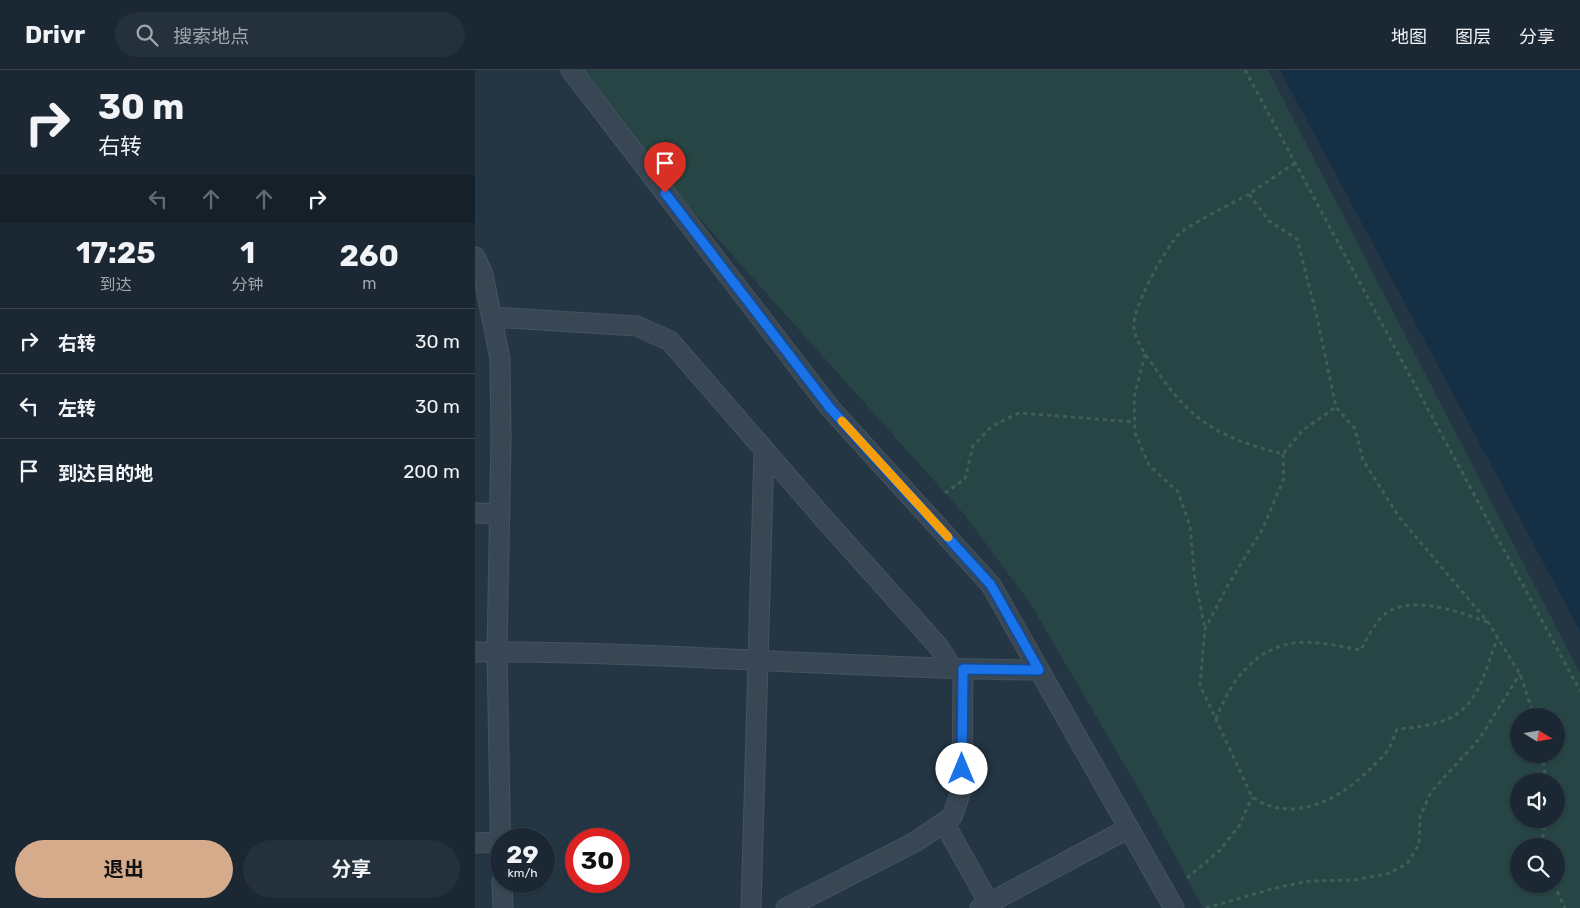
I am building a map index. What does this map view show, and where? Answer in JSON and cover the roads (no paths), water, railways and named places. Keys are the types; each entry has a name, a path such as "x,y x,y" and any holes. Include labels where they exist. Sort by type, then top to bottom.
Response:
{"street":[{"path":"571,70 830,408 991,585 1174,908"},
{"path":"475,257 483,274 500,359 500,514 497,652 500,828"},
{"path":"492,318 637,326 670,341 958,669 962,788 952,817 915,842 786,908"},
{"path":"751,908 764,450"},
{"path":"475,513 500,514"},
{"path":"475,652 561,652 958,669 1039,670"},
{"path":"944,823 984,906 1129,828"},
{"path":"475,843 490,842"},
{"path":"502,893 503,908"}],"water":[{"path":"1280,70 1580,70 1580,631"}]}
